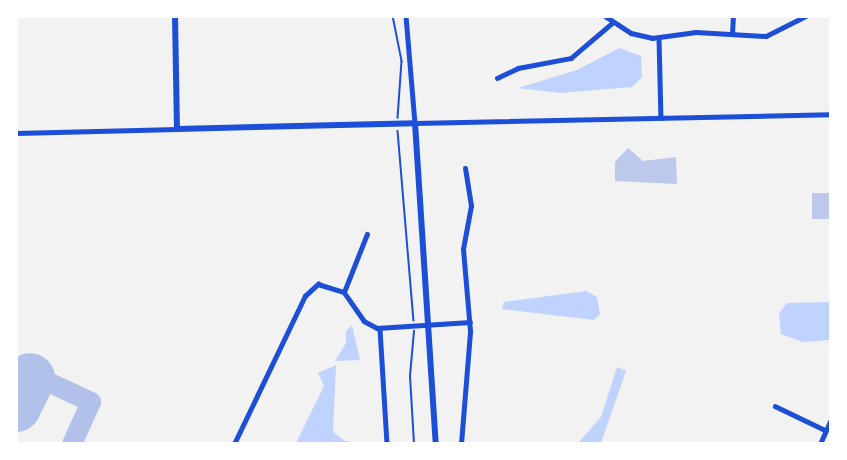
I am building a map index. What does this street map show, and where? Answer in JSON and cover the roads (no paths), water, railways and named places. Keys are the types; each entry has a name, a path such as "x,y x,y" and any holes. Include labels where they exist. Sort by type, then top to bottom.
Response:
{"main road":[{"path":"176,16 177,129 415,123 436,444"}],"street":[{"path":"406,16 415,123 831,114"},
{"path":"605,16 612,23 638,36 659,38 773,34 806,16"},
{"path":"732,34 733,16"},
{"path":"497,78 518,68 571,58 612,23"},
{"path":"659,38 661,118"},
{"path":"16,133 177,129"},
{"path":"461,444 470,322 463,255 471,210 465,168"},
{"path":"344,292 367,234"},
{"path":"234,444 307,293 321,284 344,292 364,321 380,329 470,322"},
{"path":"380,329 387,444"},
{"path":"775,406 825,430"},
{"path":"820,444 831,422"}],"water":[{"path":"619,48 641,56 642,77 632,87 560,93 518,88 577,70"},
{"path":"586,291 597,297 600,314 594,320 502,309 504,302"},
{"path":"830,302 830,340 803,342 781,334 779,313 787,303"},
{"path":"352,325 360,360 335,361 346,343 346,331"},
{"path":"336,365 333,432 345,441 363,443 296,443 324,386 318,373"},
{"path":"617,367 626,371 601,443 578,443 601,417"}]}
